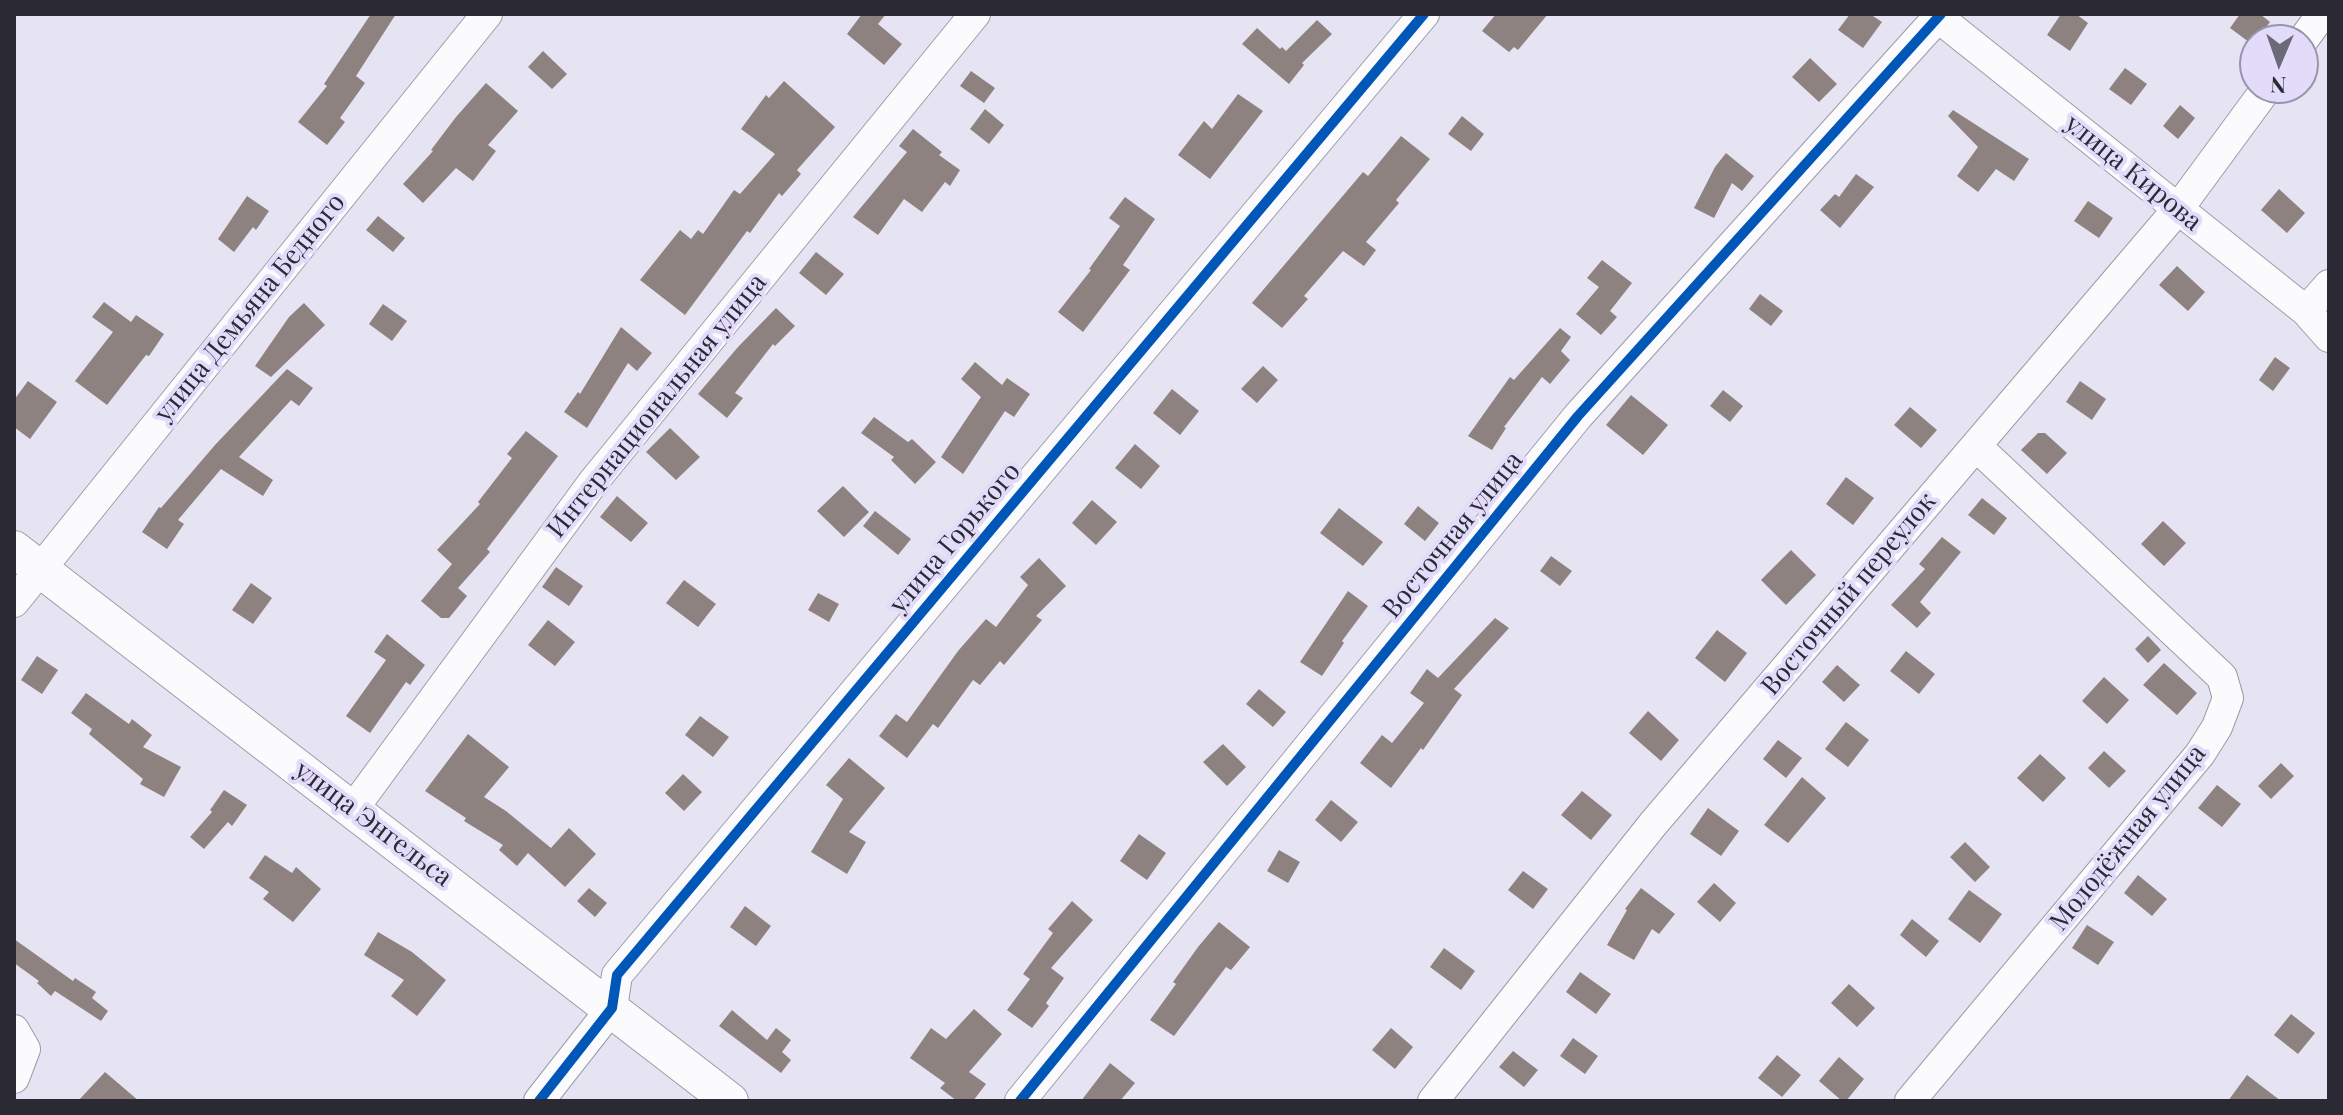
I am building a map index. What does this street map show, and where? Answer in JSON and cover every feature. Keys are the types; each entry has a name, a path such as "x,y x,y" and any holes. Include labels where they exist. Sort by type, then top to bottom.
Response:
{"street":[{"name":"улица Демьяна Бедного","path":"14,602 27,560 487,14"},
{"name":"Интернациональная улица","path":"353,809 594,481 975,14"},
{"name":"улица Горького","path":"539,1101 612,1008 617,975 1424,14"},
{"name":"улица Кирова","path":"1938,15 2306,311 2329,337"},
{"name":"Восточная улица","path":"1020,1101 1578,416 1938,15"},
{"name":"Восточный переулок","path":"1433,1101 1653,824 2178,209 2255,104"},
{"path":"2306,311 2329,285"},
{"name":"Молодёжная улица","path":"1910,1101 2200,754 2217,727 2228,698 2222,677 1976,446"},
{"name":"улица Энгельса","path":"27,560 730,1101"},
{"path":"14,1030 25,1049 14,1078"}],"building":[{"path":"371,14 396,14 356,76 365,83 340,118 345,122 327,145 298,122 327,86 324,84"},
{"path":"862,14 886,14 878,24 902,44 884,65 847,34"},
{"path":"1496,14 1548,14 1518,50 1514,47 1509,52 1482,31"},
{"path":"1850,14 1870,14 1882,22 1863,48 1838,30"},
{"path":"2061,14 2076,14 2088,23 2070,51 2047,35"},
{"path":"2240,14 2260,14 2270,22 2239,24 2239,35 2230,28"},
{"path":"1317,20 1332,34 1302,63 1304,65 1289,84 1242,44 1257,28 1286,51"},
{"path":"543,51 567,74 552,89 528,67"},
{"path":"1810,58 1837,84 1819,102 1792,77"},
{"path":"2125,68 2147,84 2131,105 2109,89"},
{"path":"971,71 995,88 984,103 960,86"},
{"path":"784,81 835,127 797,170 801,174 782,196 779,193 750,233 747,231 685,315 640,280 680,230 691,239 698,230 703,234 734,190 740,194 775,154 741,129 766,95 769,98"},
{"path":"486,83 518,111 488,145 496,151 473,181 456,168 423,203 403,184"},
{"path":"1238,94 1263,111 1210,179 1178,155 1204,121 1212,129"},
{"path":"2180,105 2195,118 2178,139 2163,126"},
{"path":"985,109 1004,125 989,144 970,129"},
{"path":"1953,110 2029,159 2014,181 1996,169 1978,192 1957,176 1978,147 1948,116"},
{"path":"1462,116 1484,134 1471,151 1448,134"},
{"path":"913,129 942,152 939,155 960,170 950,186 945,182 922,212 904,199 878,235 853,217 907,152 899,146"},
{"path":"1401,136 1430,159 1366,242 1376,250 1364,266 1343,251 1304,296 1308,299 1282,328 1252,303 1363,172 1368,176"},
{"path":"1726,153 1754,176 1742,191 1732,183 1714,218 1694,208 1715,167"},
{"path":"1856,174 1874,187 1840,228 1820,210 1835,194 1839,197"},
{"path":"2279,189 2305,213 2287,233 2261,210"},
{"path":"247,196 269,211 256,230 253,227 234,252 218,239"},
{"path":"1125,197 1155,219 1123,265 1130,270 1083,332 1058,312 1120,226 1109,218"},
{"path":"2088,201 2113,218 2099,238 2074,221"},
{"path":"378,216 405,238 393,252 366,230"},
{"path":"816,252 844,274 826,295 799,273"},
{"path":"1602,260 1632,283 1610,311 1617,317 1601,335 1576,314 1599,287 1587,278"},
{"path":"2177,266 2205,292 2188,311 2159,285"},
{"path":"1760,294 1783,311 1771,326 1749,309"},
{"path":"104,302 131,322 136,315 164,334 107,405 75,381 113,332 92,317"},
{"path":"304,303 325,325 271,377 255,366 289,317"},
{"path":"383,304 407,321 392,341 369,324"},
{"path":"776,308 795,326 775,346 773,344 735,393 743,398 727,418 698,394"},
{"path":"621,327 652,353 637,371 628,363 587,428 564,412 578,392 580,394"},
{"path":"1560,328 1571,337 1561,351 1570,360 1550,384 1542,377 1504,427 1492,450 1468,436 1510,377 1514,380"},
{"path":"2275,357 2290,368 2273,391 2259,380"},
{"path":"975,362 1002,385 1007,378 1030,394 1014,417 1005,411 963,474 941,457 981,397 961,379"},
{"path":"1263,366 1278,380 1257,403 1241,389"},
{"path":"287,369 313,388 299,406 291,400 239,457 273,480 263,496 221,469 178,520 184,524 167,549 142,532 159,507"},
{"path":"28,381 57,402 30,439 14,427 14,400"},
{"path":"2080,381 2106,399 2092,420 2066,402"},
{"path":"1172,389 1199,411 1180,435 1153,413"},
{"path":"1723,390 1743,406 1730,422 1710,406"},
{"path":"1631,395 1668,425 1643,455 1606,425"},
{"path":"1910,407 1937,430 1921,448 1894,425"},
{"path":"874,417 908,442 912,439 936,462 915,484 891,460 894,457 861,433"},
{"path":"670,428 700,457 676,480 646,452"},
{"path":"526,431 558,456 487,549 490,552 458,588 467,596 449,618 441,618 421,601 452,564 437,550 480,504 478,502 512,458 507,454"},
{"path":"2038,433 2045,433 2067,453 2047,474 2021,450"},
{"path":"1135,444 1160,466 1141,489 1115,468"},
{"path":"1846,477 1874,498 1853,525 1826,504"},
{"path":"843,486 869,512 844,537 817,511"},
{"path":"617,496 648,523 631,542 600,517"},
{"path":"1982,498 2007,518 1994,535 1968,515"},
{"path":"1092,500 1117,522 1096,545 1072,523"},
{"path":"1418,506 1439,523 1425,541 1404,524"},
{"path":"1339,508 1383,542 1363,566 1320,533"},
{"path":"875,511 911,539 898,555 863,526"},
{"path":"2163,521 2186,543 2164,566 2141,544"},
{"path":"1942,537 1961,552 1920,602 1931,613 1917,628 1891,605 1925,569 1919,564"},
{"path":"1791,550 1816,575 1786,605 1761,580"},
{"path":"1551,556 1572,571 1560,586 1540,571"},
{"path":"1039,558 1066,586 1036,616 1042,620 1004,665 1000,661 980,685 973,680 938,728 933,724 907,758 879,736 896,714 907,722 958,651 986,619 996,627 1028,585 1020,577"},
{"path":"556,567 583,586 569,606 542,587"},
{"path":"684,580 716,604 698,627 666,603"},
{"path":"251,583 272,598 253,624 232,610"},
{"path":"1348,591 1368,606 1342,641 1344,643 1322,676 1300,662"},
{"path":"818,593 839,604 829,622 808,610"},
{"path":"1495,618 1509,628 1454,689 1462,695 1391,788 1360,763 1382,735 1392,743 1424,703 1410,693 1427,669 1438,678"},
{"path":"548,620 575,642 555,666 528,645"},
{"path":"1717,630 1747,653 1725,682 1695,658"},
{"path":"387,634 425,665 410,685 406,682 370,733 346,716 386,660 374,652"},
{"path":"2148,636 2161,650 2148,663 2135,649"},
{"path":"1906,651 1935,674 1919,694 1890,671"},
{"path":"37,656 58,670 42,694 21,680"},
{"path":"2164,663 2197,693 2177,715 2143,685"},
{"path":"1837,665 1860,685 1844,702 1822,682"},
{"path":"2104,677 2129,700 2107,724 2082,701"},
{"path":"1259,689 1286,712 1273,727 1246,704"},
{"path":"86,693 129,724 132,719 152,735 143,747 181,767 164,797 140,784 143,779 89,734 92,729 71,713"},
{"path":"1648,711 1679,740 1661,761 1629,733"},
{"path":"700,716 729,737 713,757 685,735"},
{"path":"1846,722 1869,740 1848,767 1825,749"},
{"path":"468,734 509,767 484,797 551,848 569,828 596,854 565,887 528,853 517,866 499,850 503,845 464,821 466,818 425,791"},
{"path":"1778,740 1802,758 1786,778 1763,759"},
{"path":"1223,744 1246,767 1227,786 1203,762"},
{"path":"2104,751 2126,771 2109,788 2088,768"},
{"path":"2040,754 2066,778 2043,802 2017,778"},
{"path":"849,758 885,788 849,832 866,842 847,874 811,852 843,799 826,785"},
{"path":"2281,763 2294,776 2271,799 2258,786"},
{"path":"683,774 702,792 684,811 665,793"},
{"path":"1802,777 1826,798 1788,843 1764,825"},
{"path":"2217,785 2241,804 2222,827 2198,808"},
{"path":"224,790 247,805 232,826 228,822 204,849 190,837 212,812 210,810"},
{"path":"1582,791 1612,815 1591,840 1561,815"},
{"path":"1331,800 1358,822 1341,842 1315,820"},
{"path":"1708,808 1739,831 1721,856 1690,834"},
{"path":"1139,834 1166,853 1147,880 1120,861"},
{"path":"1965,842 1990,867 1975,882 1950,857"},
{"path":"1279,850 1300,862 1288,883 1267,871"},
{"path":"265,855 292,873 296,867 321,889 293,922 263,899 269,892 249,878"},
{"path":"1523,871 1548,889 1533,909 1508,890"},
{"path":"2138,875 2167,899 2152,916 2124,893"},
{"path":"1714,883 1736,903 1720,922 1697,902"},
{"path":"589,888 607,903 595,917 577,901"},
{"path":"1641,888 1675,914 1659,934 1652,929 1634,960 1607,945 1625,909"},
{"path":"1969,890 2002,914 1980,943 1948,919"},
{"path":"1072,901 1093,920 1051,968 1064,978 1046,1003 1049,1006 1032,1028 1007,1010 1030,979 1023,974 1053,933 1048,929"},
{"path":"745,906 771,926 756,946 730,927"},
{"path":"1912,919 1939,941 1926,957 1900,935"},
{"path":"1219,922 1250,947 1231,970 1226,967 1174,1036 1150,1020 1176,984 1173,982"},
{"path":"2087,925 2114,942 2098,965 2072,948"},
{"path":"378,932 412,952 446,980 417,1016 391,996 404,980 364,955"},
{"path":"14,939 73,981 75,978 96,992 92,998 108,1011 101,1021 55,991 51,996 37,983 39,981 14,963"},
{"path":"1444,948 1475,971 1461,990 1430,967"},
{"path":"1580,972 1611,994 1596,1014 1566,992"},
{"path":"1849,984 1875,1008 1857,1027 1831,1003"},
{"path":"974,1009 1002,1034 969,1072 986,1084 973,1101 957,1101 940,1088 945,1083 910,1058 931,1028 946,1039"},
{"path":"732,1010 767,1040 776,1028 791,1040 782,1052 791,1060 781,1073 719,1026"},
{"path":"2291,1014 2315,1033 2298,1054 2274,1035"},
{"path":"1391,1028 1413,1047 1395,1069 1372,1050"},
{"path":"1573,1038 1598,1056 1585,1074 1560,1056"},
{"path":"1513,1051 1538,1070 1524,1087 1499,1067"},
{"path":"1777,1055 1801,1075 1782,1097 1758,1078"},
{"path":"1839,1057 1864,1079 1846,1101 1819,1081"},
{"path":"1110,1063 1135,1083 1120,1101 1081,1101"},
{"path":"105,1072 139,1101 78,1101"},
{"path":"2247,1075 2281,1101 2228,1101"}],"cycle path":[{"path":"539,1101 612,1008 617,975 1424,14"},
{"path":"1020,1101 1578,416 1941,14"}]}
